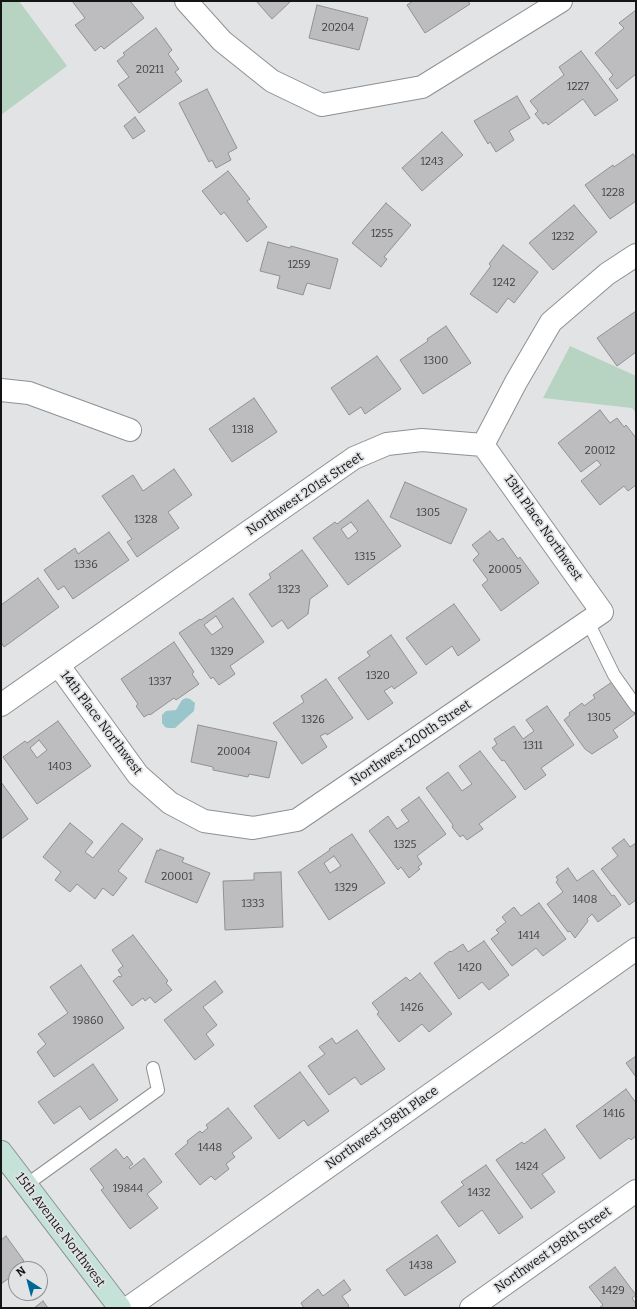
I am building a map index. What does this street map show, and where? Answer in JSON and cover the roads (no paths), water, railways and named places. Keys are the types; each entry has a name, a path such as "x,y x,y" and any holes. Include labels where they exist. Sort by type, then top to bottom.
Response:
{"street":[{"path":"186,1 222,41 272,81 322,105 422,87 549,4"},
{"path":"483,445 516,382 551,322 607,274 636,255"},
{"path":"1,390 29,393 130,430"},
{"name":"Northwest 201st Street","path":"1,706 354,458 387,444 422,440 483,445"},
{"name":"13th Place Northwest","path":"483,445 595,617"},
{"name":"Northwest 200th Street","path":"204,821 252,828 297,820 595,617"},
{"name":"14th Place Northwest","path":"58,666 138,775 170,803 204,821"},
{"name":"Northwest 198th Place","path":"128,1308 636,949"},
{"name":"15th Avenue Northwest","path":"1,1152 120,1308"},
{"name":"Northwest 198th Street","path":"471,1308 636,1191"}],"lane":[{"path":"595,617 614,675 636,706"},
{"path":"26,1185 158,1090 153,1068"}],"water":[{"path":"186,698 195,703 194,711 175,728 165,727 162,723 162,715 166,711 176,710 182,700"}]}
